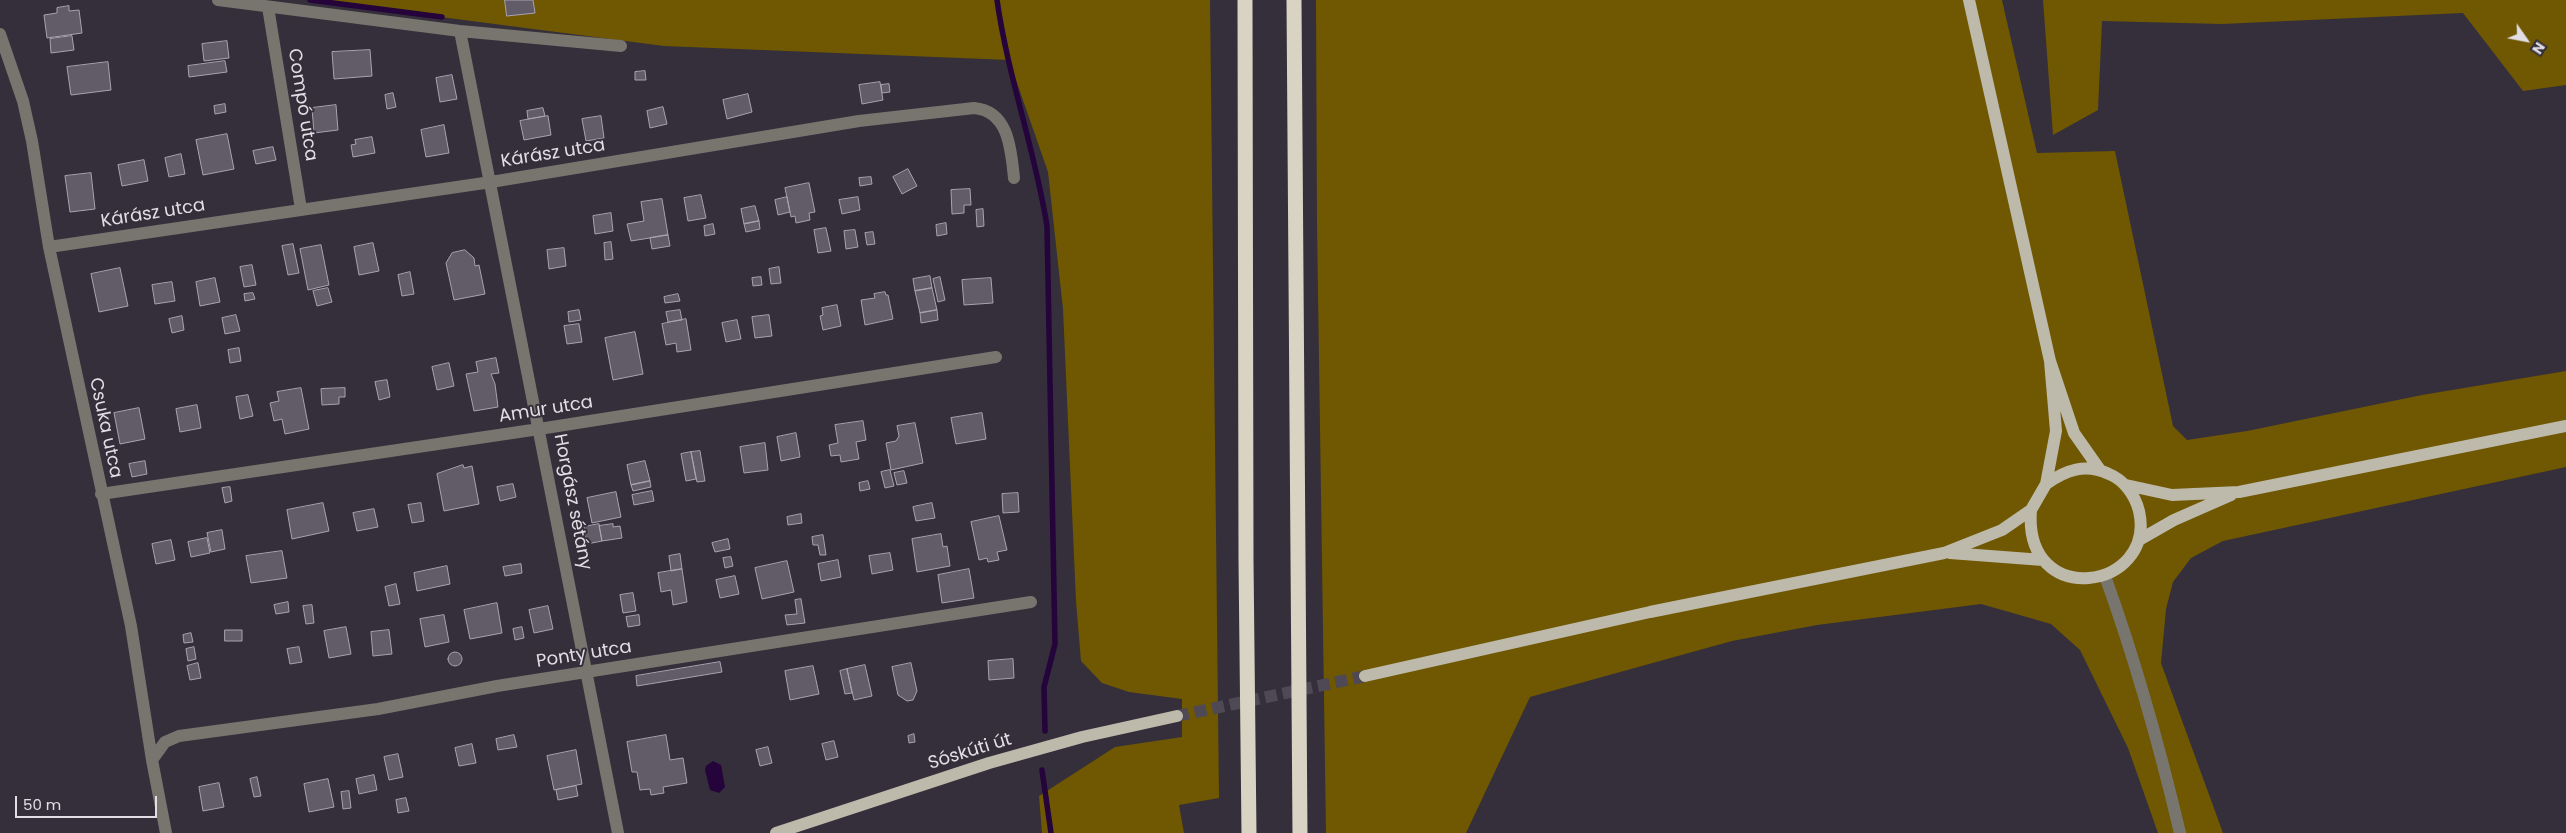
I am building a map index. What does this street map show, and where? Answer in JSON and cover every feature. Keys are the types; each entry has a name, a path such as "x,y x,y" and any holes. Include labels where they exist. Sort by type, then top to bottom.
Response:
{"highway":[{"path":"1245,0 1246,560 1249,833"},
{"path":"1294,0 1300,833"}],"main road":[{"path":"1969,0 2050,361 2074,433 2100,470"},
{"path":"1365,676 1640,614 1944,552 2002,530 2031,510 2046,484 2056,431 2050,361"},
{"path":"2126,485 2172,495 2239,492 2566,426"},
{"path":"2031,510 2032,542 2043,560 2058,573 2078,579 2105,576 2121,566 2139,540 2141,521 2137,502 2126,485 2114,476 2100,470 2081,468 2062,473 2046,484"},
{"path":"2139,540 2174,520 2239,492"},
{"path":"1944,552 2043,560"},
{"name":"Sóskúti út","path":"776,833 989,763 1082,737 1177,716"}],"street":[{"path":"218,0 460,31 621,46"},
{"name":"Compó utca","path":"268,7 301,209"},
{"name":"Horgász sétány","path":"460,31 588,672 618,833"},
{"name":"Csuka utca","path":"0,34 14,70 28,125 49,247 131,626 152,760 166,833"},
{"name":"Kárász utca","path":"49,247 491,182 859,121 974,108 986,109 1000,121 1011,153 1014,178"},
{"name":"Amur utca","path":"101,494 540,429 996,357"},
{"path":"2105,576 2133,654 2157,734 2180,833"},
{"name":"Ponty utca","path":"152,760 165,742 179,736 378,709 588,672 1031,602"}],"shaded area":[{"path":"310,0 1210,0 1219,798 1179,805 1184,833 1042,833 1039,796 1115,747 1182,737 1182,699 1129,692 1102,683 1081,661 1076,601 1063,309 1048,172 1009,60 664,46"},
{"path":"1316,0 2002,0 2037,153 2115,151 2173,426 2187,440 2247,431 2422,395 2566,371 2566,467 2223,541 2191,558 2173,582 2166,609 2161,663 2223,833 2158,833 2128,748 2080,650 2051,624 1981,604 1817,625 1732,641 1530,697 1466,833 1326,833 1317,225"},
{"path":"2043,0 2566,0 2566,85 2523,91 2463,13 2222,24 2102,21 2098,110 2053,135"},
{"path":"713,761 721,765 725,787 719,793 710,790 705,770 706,766"}],"building":[{"path":"505,0 533,0 535,13 507,16"},
{"path":"69,6 69,11 79,10 82,33 47,38 44,15 57,13 57,8"},
{"path":"72,36 74,50 51,53 50,39"},
{"path":"227,41 229,58 204,61 202,44"},
{"path":"370,50 372,76 334,79 332,52"},
{"path":"225,61 227,72 189,77 188,66"},
{"path":"108,62 111,90 71,95 67,67"},
{"path":"645,71 646,80 635,80 635,72"},
{"path":"452,75 457,99 440,102 436,78"},
{"path":"880,82 883,100 862,104 859,85"},
{"path":"889,84 890,92 882,93 881,85"},
{"path":"393,93 396,107 387,109 385,95"},
{"path":"748,94 752,112 727,119 723,100"},
{"path":"225,104 226,112 215,114 214,106"},
{"path":"336,105 338,130 314,133 312,108"},
{"path":"663,107 667,124 650,128 647,111"},
{"path":"543,108 545,116 528,119 527,111"},
{"path":"548,116 551,135 524,140 520,121"},
{"path":"601,116 604,138 586,141 582,119"},
{"path":"444,125 449,153 426,157 421,130"},
{"path":"227,134 234,169 203,175 196,140"},
{"path":"372,137 375,153 353,157 351,145 356,144 355,140"},
{"path":"273,147 276,160 256,164 253,151"},
{"path":"181,154 185,174 169,177 165,158"},
{"path":"144,160 148,181 122,186 118,165"},
{"path":"908,169 917,186 902,194 893,177"},
{"path":"91,173 95,209 70,212 65,176"},
{"path":"871,177 872,184 860,186 859,178"},
{"path":"809,183 815,212 809,213 810,220 796,223 795,216 791,217 785,188"},
{"path":"970,189 971,205 964,205 964,213 952,214 951,190"},
{"path":"701,195 706,218 688,221 684,198"},
{"path":"787,197 790,212 778,215 775,200"},
{"path":"858,197 860,210 842,214 839,200"},
{"path":"662,199 668,235 631,241 627,224 644,221 641,202"},
{"path":"755,206 759,221 744,224 741,209"},
{"path":"983,209 984,226 977,227 976,210"},
{"path":"611,213 613,231 595,234 593,216"},
{"path":"759,221 760,229 746,232 744,224"},
{"path":"946,223 947,234 937,236 936,225"},
{"path":"713,224 715,234 705,236 704,226"},
{"path":"826,228 831,251 818,253 814,230"},
{"path":"855,230 858,247 846,249 844,231"},
{"path":"873,232 875,244 867,245 865,233"},
{"path":"668,235 670,246 652,249 650,238"},
{"path":"611,242 613,259 605,260 604,243"},
{"path":"373,243 379,271 359,275 354,247"},
{"path":"293,244 299,273 288,275 282,246"},
{"path":"321,245 329,285 308,290 300,249"},
{"path":"564,248 566,266 549,269 547,250"},
{"path":"465,250 474,258 475,266 479,265 485,294 454,300 446,263 452,253"},
{"path":"252,265 256,285 244,287 240,267"},
{"path":"779,267 781,283 771,284 769,269"},
{"path":"120,268 128,306 99,312 91,274"},
{"path":"410,272 414,294 402,296 398,275"},
{"path":"930,276 932,288 915,291 913,279"},
{"path":"761,277 762,285 753,286 752,278"},
{"path":"940,277 945,300 938,302 933,279"},
{"path":"215,278 220,302 200,306 196,282"},
{"path":"991,278 993,303 964,305 962,280"},
{"path":"172,282 175,301 155,304 152,285"},
{"path":"328,288 332,302 317,306 313,291"},
{"path":"932,288 937,310 920,313 915,291"},
{"path":"885,292 888,295 893,319 865,325 861,300 875,298 874,294"},
{"path":"253,293 255,299 245,301 244,294"},
{"path":"678,294 680,301 665,303 664,297"},
{"path":"837,305 841,326 823,330 820,316 823,315 822,308"},
{"path":"579,310 581,320 569,322 568,312"},
{"path":"680,310 682,320 668,322 666,312"},
{"path":"937,310 938,320 921,323 920,313"},
{"path":"236,315 240,331 225,334 222,318"},
{"path":"769,315 772,336 755,338 752,317"},
{"path":"182,316 184,330 172,333 169,319"},
{"path":"686,319 691,350 677,352 676,343 666,345 662,324"},
{"path":"737,320 741,339 726,342 722,323"},
{"path":"579,324 582,342 567,344 564,326"},
{"path":"635,332 643,374 613,380 605,338"},
{"path":"239,348 241,361 230,363 228,350"},
{"path":"496,358 499,373 491,374 495,384 498,407 474,411 466,374 478,372 476,362"},
{"path":"449,363 454,386 437,390 432,367"},
{"path":"387,380 390,397 379,400 375,382"},
{"path":"301,388 309,429 285,434 282,419 274,421 270,403 279,401 277,392"},
{"path":"345,388 345,397 339,397 339,404 322,405 321,389"},
{"path":"248,395 253,416 240,419 236,397"},
{"path":"197,405 201,428 180,432 176,409"},
{"path":"139,408 145,439 120,444 114,413"},
{"path":"982,413 986,439 956,444 951,418"},
{"path":"863,421 866,440 856,442 859,459 841,462 840,455 831,456 829,445 838,443 835,425"},
{"path":"915,423 923,463 891,470 886,443 896,441 899,436 897,426"},
{"path":"796,433 800,457 781,461 777,437"},
{"path":"765,443 768,470 744,473 740,447"},
{"path":"700,451 705,481 697,482 691,452"},
{"path":"691,452 696,479 686,481 681,454"},
{"path":"145,461 147,474 132,477 129,464"},
{"path":"645,461 650,481 631,485 627,465"},
{"path":"463,465 464,468 472,466 479,504 444,511 437,474"},
{"path":"890,470 894,486 885,488 881,472"},
{"path":"904,471 907,483 897,485 894,473"},
{"path":"650,481 651,487 633,491 631,485"},
{"path":"868,481 870,489 860,491 859,483"},
{"path":"513,484 516,497 500,501 497,487"},
{"path":"230,487 232,501 225,503 222,488"},
{"path":"652,491 654,501 634,505 632,495"},
{"path":"616,492 621,517 592,523 587,498"},
{"path":"1018,493 1019,512 1003,513 1002,494"},
{"path":"323,503 329,531 292,539 287,510"},
{"path":"421,503 424,521 412,523 408,505"},
{"path":"932,503 935,518 916,521 913,507"},
{"path":"374,509 378,527 357,531 353,513"},
{"path":"801,514 802,523 788,525 787,517"},
{"path":"999,516 1007,550 997,552 999,560 988,562 987,558 979,560 971,522"},
{"path":"599,524 602,541 587,544 584,527"},
{"path":"613,524 613,527 620,526 622,538 602,541 599,526"},
{"path":"222,530 225,549 211,552 207,533"},
{"path":"941,534 943,547 947,546 950,566 917,572 912,539"},
{"path":"823,535 826,555 820,555 818,545 813,545 812,537"},
{"path":"207,538 210,553 191,557 188,542"},
{"path":"728,539 730,549 715,552 712,543"},
{"path":"171,540 175,560 156,564 152,544"},
{"path":"282,551 287,578 251,583 246,556"},
{"path":"890,553 893,570 872,574 869,556"},
{"path":"680,554 682,569 671,571 669,556"},
{"path":"731,557 733,566 725,568 723,558"},
{"path":"838,560 841,577 821,581 818,564"},
{"path":"787,561 794,592 762,599 755,568"},
{"path":"521,564 522,573 505,576 503,567"},
{"path":"447,566 450,584 417,591 414,573"},
{"path":"682,569 687,602 673,605 671,590 661,592 658,573"},
{"path":"969,569 974,598 942,603 938,575"},
{"path":"735,576 739,594 720,598 716,580"},
{"path":"396,584 400,604 389,606 385,587"},
{"path":"633,593 636,611 623,613 620,595"},
{"path":"801,599 805,623 787,625 785,615 797,614 795,600"},
{"path":"288,602 289,612 276,614 274,605"},
{"path":"497,603 502,633 470,639 464,610"},
{"path":"312,605 314,623 306,624 303,606"},
{"path":"548,606 553,629 534,633 529,610"},
{"path":"444,615 449,642 425,647 420,619"},
{"path":"639,615 640,625 628,627 626,617"},
{"path":"346,627 351,654 329,658 324,631"},
{"path":"522,627 524,638 515,640 513,629"},
{"path":"225,630 242,630 242,641 225,641"},
{"path":"389,630 392,654 373,656 371,632"},
{"path":"191,633 193,642 184,643 183,635"},
{"path":"194,647 196,659 188,661 186,649"},
{"path":"299,647 302,662 290,664 287,649"},
{"path":"455,652 460,654 462,659 460,664 455,666 450,664 448,659 450,654"},
{"path":"1013,659 1014,678 989,680 988,661"},
{"path":"720,662 722,672 637,686 636,676"},
{"path":"198,663 201,678 190,680 187,666"},
{"path":"911,663 917,691 913,700 907,701 898,695 892,667"},
{"path":"865,665 872,696 854,700 847,669"},
{"path":"813,666 819,694 790,700 785,671"},
{"path":"847,669 852,693 845,694 840,671"},
{"path":"914,734 915,742 909,743 908,736"},
{"path":"514,735 517,747 498,750 496,739"},
{"path":"666,735 670,760 683,758 687,783 663,787 664,793 651,795 650,789 640,790 637,772 632,772 627,742"},
{"path":"834,741 838,757 826,760 822,744"},
{"path":"472,744 476,763 459,766 455,748"},
{"path":"768,747 772,763 760,766 756,750"},
{"path":"576,750 582,784 554,790 547,756"},
{"path":"398,754 403,777 389,780 384,757"},
{"path":"374,775 377,790 359,794 356,779"},
{"path":"257,777 261,796 254,797 250,779"},
{"path":"328,779 334,807 309,812 304,784"},
{"path":"219,783 224,807 203,811 199,787"},
{"path":"576,786 578,796 558,800 556,790"},
{"path":"349,791 351,808 343,809 341,792"},
{"path":"406,798 409,811 398,813 396,800"}],"waterway":[{"path":"310,0 442,17"},
{"path":"997,0 1008,57 1036,169 1047,226 1055,644 1044,687 1045,731"},
{"path":"1042,770 1051,833"}],"tunnel":[{"path":"1177,716 1365,676"}]}
